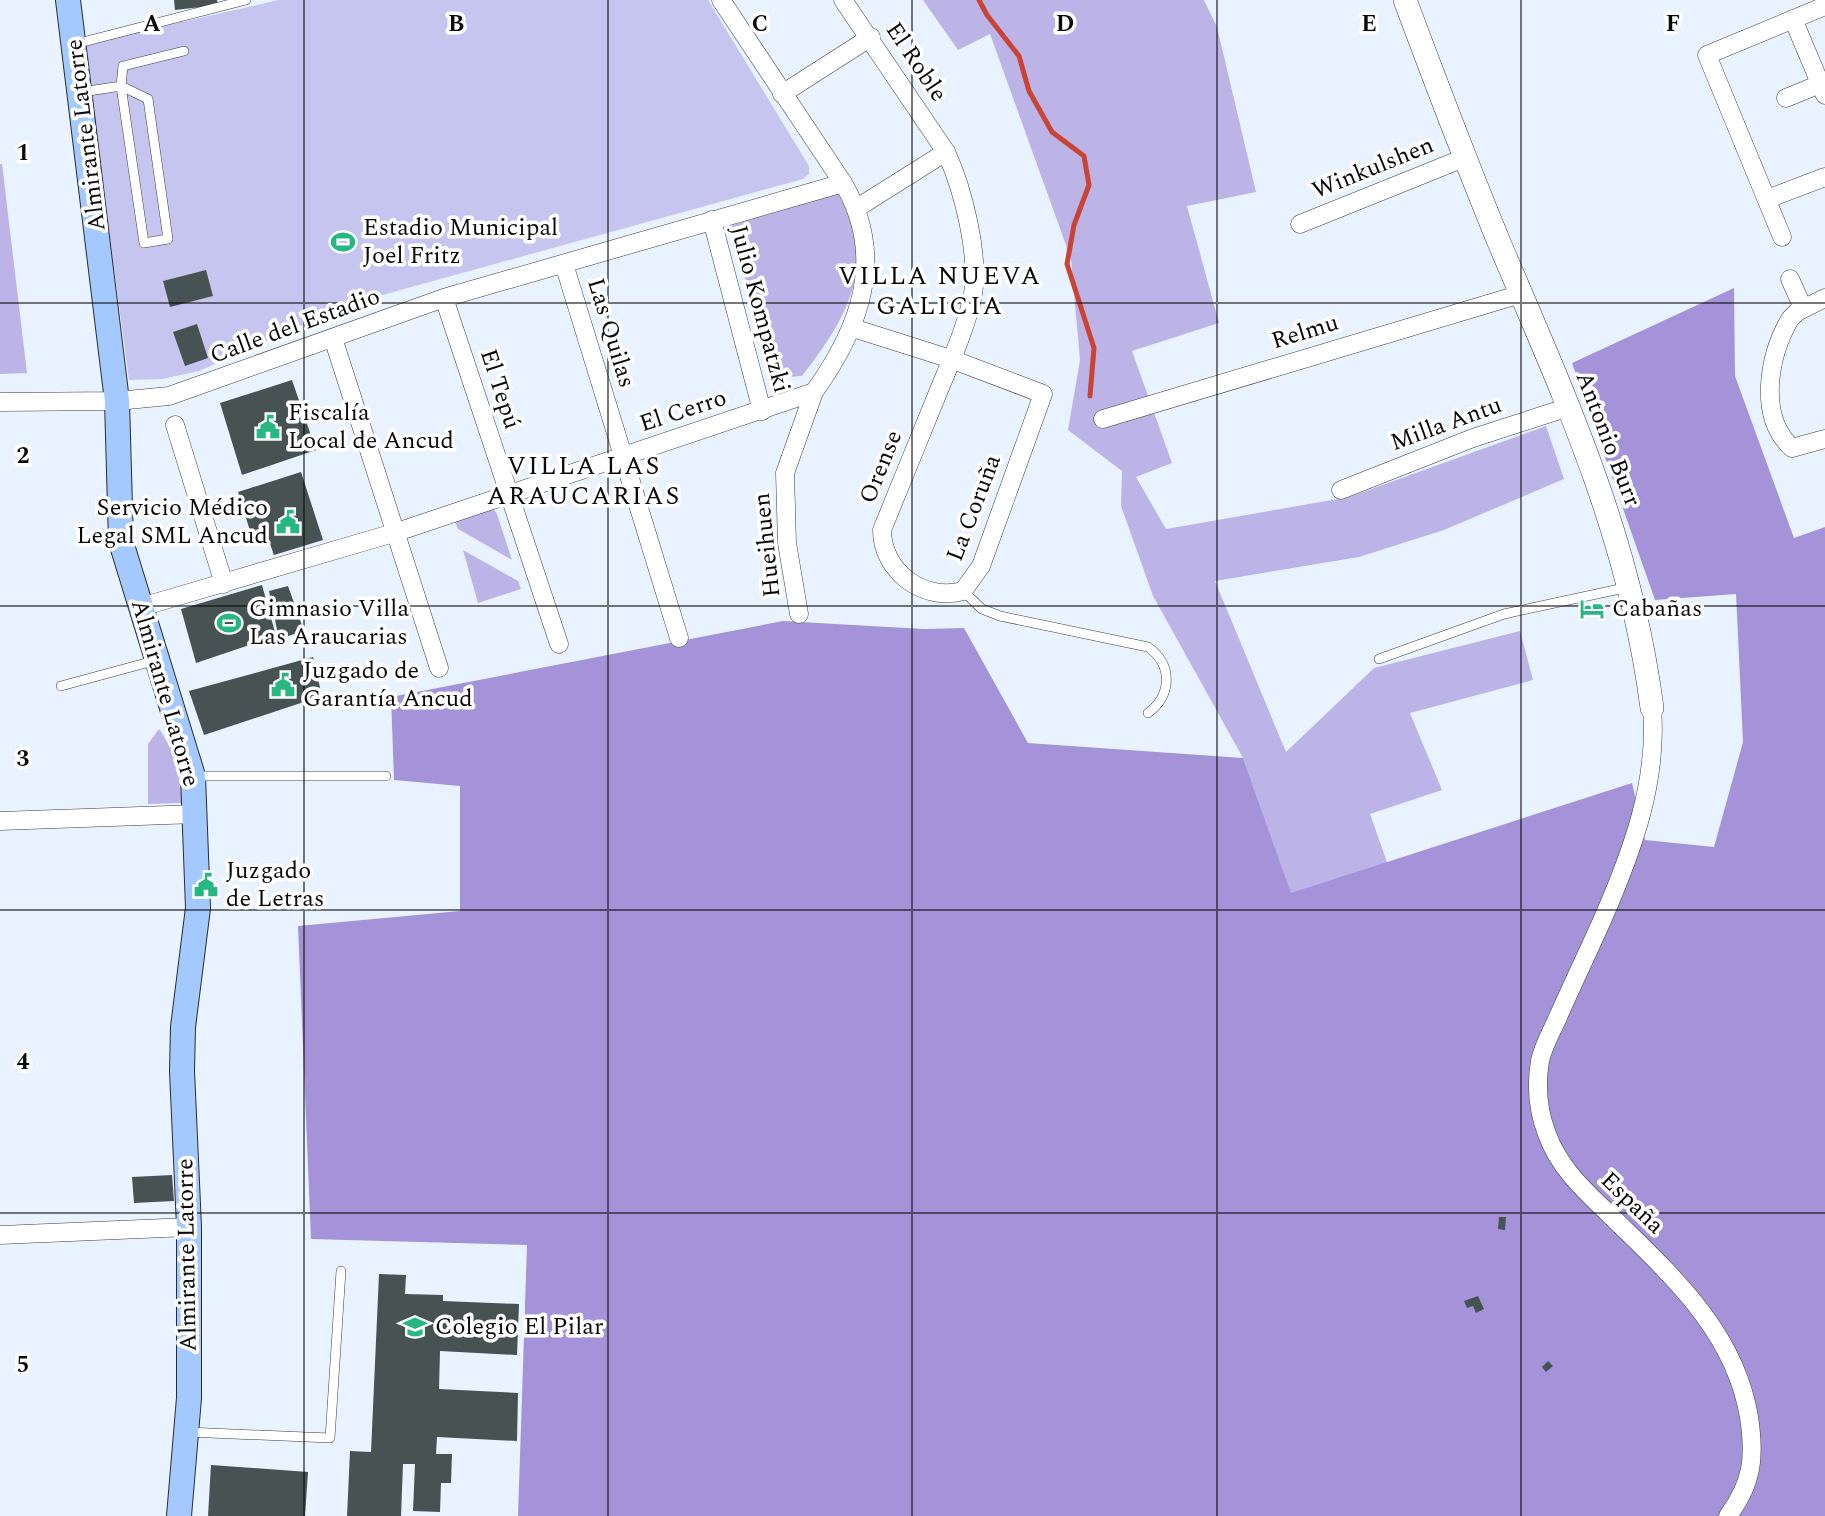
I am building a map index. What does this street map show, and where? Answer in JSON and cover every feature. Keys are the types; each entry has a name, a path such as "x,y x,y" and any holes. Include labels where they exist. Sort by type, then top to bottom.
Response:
{"main road":[{"name":"Almirante Latorre","path":"68,0 82,92 117,401 121,542 192,776 196,814 198,908 183,1027 182,1071 189,1227 189,1398 179,1516"}],"street":[{"path":"721,0 858,208 866,249 863,292 853,328 838,358 814,392"},
{"name":"El Roble","path":"843,0 871,37 946,152 954,170 968,224 974,279 972,298 951,359"},
{"name":"Antonio Burr","path":"1405,0 1464,159 1596,473 1630,587 1644,647 1655,744 1646,797 1605,914"},
{"path":"1782,237 1707,55 1825,6"},
{"path":"1786,98 1823,89 1793,19"},
{"path":"782,94 871,37"},
{"path":"858,208 946,152"},
{"name":"Winkulshen","path":"1300,224 1464,159"},
{"path":"1767,199 1825,177"},
{"name":"Calle del Estadio","path":"0,402 117,401 169,396 444,298 843,184"},
{"name":"Julio Kompatzki","path":"712,220 762,411"},
{"name":"Las Quilas","path":"564,264 679,638"},
{"path":"1790,279 1803,308"},
{"name":"Relmu","path":"1102,419 1521,294"},
{"name":"El Tepú","path":"444,298 559,644"},
{"path":"1825,298 1803,308 1786,327 1768,390 1785,441 1792,448 1825,439"},
{"path":"853,328 951,359"},
{"path":"333,338 439,668"},
{"name":"La Coruña","path":"915,587 943,593 963,591 981,566 1043,394 951,359"},
{"name":"Orense","path":"915,587 903,578 892,562 882,539 882,530 951,359"},
{"name":"El Cerro","path":"141,607 510,496 814,392"},
{"name":"Hueihuen","path":"799,614 783,508 785,473 814,392"},
{"name":"Milla Antu","path":"1340,490 1473,438 1569,407"},
{"path":"175,425 224,584"},
{"path":"0,821 196,814"},
{"name":"España","path":"1605,914 1540,1058 1538,1091 1541,1113 1554,1152 1572,1179 1676,1280 1700,1308 1722,1342 1739,1380 1753,1442 1748,1483 1728,1516"},
{"path":"0,1236 189,1227"}],"lane":[{"path":"75,44 246,0"},
{"path":"82,92 121,86 148,99 168,239 144,243 121,86 123,66 184,51"},
{"path":"1379,659 1504,614 1630,587"},
{"path":"963,591 975,604 991,614 1148,647 1164,665 1167,683 1161,701 1148,713"},
{"path":"61,686 157,660"},
{"path":"192,776 386,776"},
{"path":"185,1432 330,1438 341,1271"}],"shaded area":[{"name":"Estadio Municipal Joel Fritz","path":"279,0 708,0 809,166 809,174 803,179 350,304 199,371 162,379 129,380 84,44"},
{"path":"923,0 1204,0 1217,27 1256,192 1187,206 1219,323 1132,351 1172,463 1136,477 1166,529 1349,497 1546,426 1564,479 1444,530 1359,557 1215,581 1286,752 1374,668 1520,631 1533,680 1410,713 1442,790 1370,814 1388,865 1291,894 1243,758 1153,596 1121,506 1122,471 1068,430 1080,360 1071,259 990,34 958,50"},
{"path":"2,164 27,373 0,374"},
{"path":"838,193 850,219 856,244 852,289 833,332 802,376 774,378 730,226"},
{"path":"1734,288 1735,376 1794,538 1825,527 1825,1516 518,1516 527,1245 311,1239 298,926 460,911 460,786 394,780 391,697 783,621 924,629 964,628 1028,743 1243,758 1291,893 1632,783 1645,840 1714,847 1743,742 1736,594 1655,600 1572,363"},
{"path":"493,508 512,560 458,529 453,518"},
{"path":"463,550 518,581 521,589 478,603"},
{"path":"159,729 176,764 182,803 148,804 148,744"}],"building":[{"path":"174,0 217,0 218,5 175,10"},
{"path":"206,270 213,296 170,307 163,281"},
{"path":"197,324 208,358 185,366 173,332"},
{"name":"Fiscalía Local de Ancud","path":"292,380 316,450 242,475 220,403"},
{"path":"301,472 323,540 274,555 265,530 251,534 238,492"},
{"name":"Gimnasio Villa Las Araucarias","path":"262,585 276,636 196,663 181,609"},
{"path":"288,586 304,631 279,639 269,591"},
{"path":"313,657 322,696 204,735 189,691"},
{"path":"172,1175 174,1201 134,1203 132,1177"},
{"path":"1499,1217 1506,1217 1505,1230 1498,1229"},
{"path":"379,1274 406,1275 405,1294 443,1295 443,1301 519,1304 517,1355 440,1351 439,1389 518,1393 517,1441 437,1437 436,1454 452,1454 451,1483 441,1483 440,1512 413,1511 415,1464 403,1464 401,1516 347,1516 350,1451 371,1452"},
{"path":"1478,1296 1484,1309 1476,1313 1473,1306 1467,1308 1464,1301"},
{"path":"1548,1361 1553,1366 1546,1372 1542,1367"},
{"path":"211,1465 308,1472 305,1516 208,1516"}],"waterway":[{"path":"979,0 987,15 1019,56 1029,91 1052,132 1084,156 1089,185 1074,225 1067,264 1094,348 1090,396"}],"place":[{"name":"Estadio Municipal Joel Fritz","path":"343,242"},
{"name":"Fiscalía Local de Ancud","path":"268,427"},
{"name":"Servicio Médico Legal SML Ancud","path":"288,522"},
{"name":"Cabañas","path":"1592,609"},
{"name":"Gimnasio Villa Las Araucarias","path":"229,623"},
{"name":"Juzgado de Garantía Ancud","path":"283,685"},
{"name":"Juzgado de Letras","path":"206,885"},
{"name":"Colegio El Pilar","path":"415,1327"}],"district":[{"name":"VILLA NUEVA GALICIA","path":"940,291"},
{"name":"VILLA LAS ARAUCARIAS","path":"584,481"}]}
